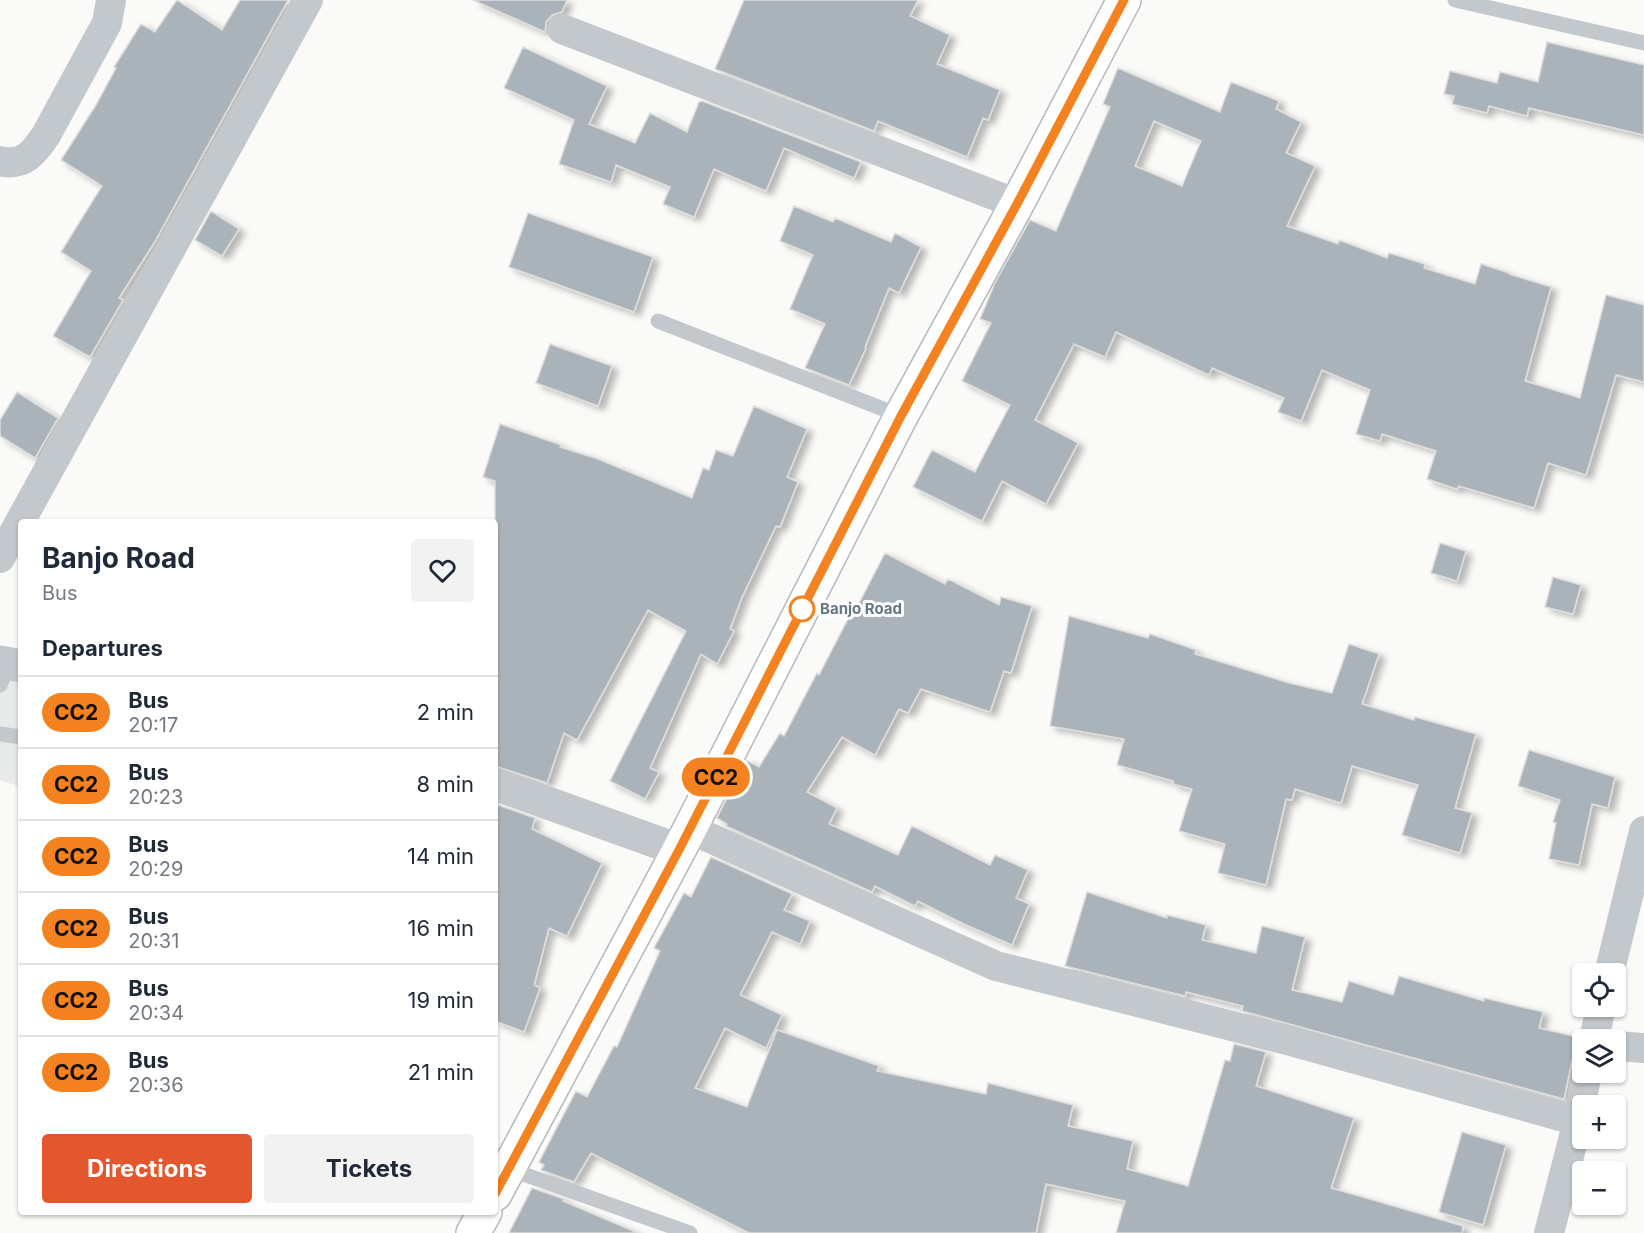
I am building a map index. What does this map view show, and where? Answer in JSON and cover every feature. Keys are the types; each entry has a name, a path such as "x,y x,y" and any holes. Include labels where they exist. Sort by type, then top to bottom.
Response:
{"highway":[{"path":"502,1181 685,839 901,416 1017,204 1124,0"},
{"path":"473,1233 483,1215"}],"street":[{"path":"0,161 10,163 35,152 107,23 111,0"},
{"path":"22,519 308,0"},
{"path":"562,29 1017,204"},
{"path":"0,558 18,525"},
{"path":"498,785 685,839 996,966 1291,1041 1572,1119"},
{"path":"1612,963 1644,831"},
{"path":"1626,1047 1644,1048"},
{"path":"1549,1233 1572,1144"}],"lane":[{"path":"1455,0 1644,43"},
{"path":"658,321 901,416"},
{"path":"0,734 18,737"},
{"path":"502,1181 690,1233"}],"shaded area":[{"path":"0,678 18,682 18,786 0,780"}],"building":[{"path":"177,0 222,30 240,0 288,0 154,243 119,298 123,300 90,357 53,336 91,271 61,252 102,186 61,160 96,105 116,68 114,67 141,24 155,32"},
{"path":"473,0 567,0 562,12 552,15 546,22 545,32"},
{"path":"744,0 918,0 910,16 950,35 937,64 1000,90 988,120 983,118 967,157 878,121 874,131 715,69"},
{"path":"1547,42 1644,65 1644,135 1529,108 1527,116 1489,106 1487,113 1452,104 1454,96 1444,94 1450,71 1497,83 1500,72 1538,82"},
{"path":"523,47 607,86 589,124 635,143 650,113 687,132 699,102 702,101 861,162 854,178 784,148 766,191 714,169 694,217 663,204 670,187 616,165 611,182 559,164 574,120 504,88"},
{"path":"1118,68 1220,112 1231,82 1279,101 1276,109 1301,122 1286,153 1315,166 1287,226 1338,244 1339,240 1387,258 1389,253 1425,264 1424,268 1475,284 1481,264 1551,287 1525,381 1580,398 1606,295 1644,305 1644,382 1616,375 1586,475 1548,463 1534,508 1459,486 1457,489 1427,479 1436,451 1382,434 1380,441 1356,434 1370,390 1322,370 1301,421 1278,412 1284,398 1212,368 1209,375 1116,332 1105,357 1074,344 1035,420 1078,443 1046,504 1002,481 982,521 913,487 932,450 975,472 1010,405 962,381 991,323 980,319 995,283 1030,220 1056,231 1110,107 1103,104","holes":["1154,121 1201,141 1182,186 1135,166"]},
{"path":"794,206 833,222 835,218 891,242 895,233 921,247 899,293 889,288 849,385 805,368 825,324 790,309 813,255 780,241"},
{"path":"211,211 239,229 222,256 195,240"},
{"path":"528,213 653,257 634,312 509,267"},
{"path":"550,344 612,366 598,406 536,383"},
{"path":"17,392 58,418 35,458 0,436 0,420"},
{"path":"754,406 807,429 787,477 798,482 780,527 776,526 742,597 730,629 734,631 717,664 701,654 650,768 659,772 645,799 610,781 686,631 648,610 577,740 564,733 547,783 498,767 498,519 495,519 495,481 483,477 500,424 598,459 692,498 703,468 709,470 716,450 733,456"},
{"path":"1440,543 1466,551 1457,581 1431,573"},
{"path":"885,553 945,584 948,579 999,605 1001,597 1032,606 1011,673 1004,671 990,712 921,689 908,713 899,709 875,755 842,737 807,792 837,808 829,824 898,855 912,826 990,865 995,855 1028,870 1016,898 1029,904 1012,945 918,901 915,906 875,886 872,892 726,826 727,824 717,818 746,760 759,767 780,733 784,736 849,617 851,619"},
{"path":"1553,577 1581,585 1573,614 1545,607"},
{"path":"1069,616 1148,638 1150,634 1196,650 1195,654 1289,683 1332,693 1349,644 1379,654 1362,704 1414,720 1415,717 1476,734 1455,808 1472,813 1460,853 1402,835 1418,785 1352,766 1341,803 1295,789 1292,800 1286,799 1266,885 1218,873 1225,844 1179,831 1192,789 1173,784 1173,781 1117,765 1124,739 1050,726"},
{"path":"1529,750 1615,777 1608,808 1592,804 1579,865 1549,859 1556,823 1553,822 1560,800 1518,786"},
{"path":"498,805 535,818 532,829 602,863 567,936 549,928 534,985 540,988 524,1032 498,1022"},
{"path":"711,857 792,894 784,910 810,921 800,944 772,932 740,995 782,1015 766,1048 725,1028 695,1088 747,1107 777,1030 879,1066 877,1071 986,1094 988,1083 1073,1105 1068,1126 1133,1141 1127,1169 1188,1186 1225,1060 1230,1061 1234,1044 1266,1052 1256,1086 1354,1118 1331,1188 1463,1226 1462,1233 1116,1233 1125,1201 1046,1184 1036,1233 749,1233 591,1153 574,1182 541,1170 544,1165 539,1162 576,1091 587,1097 614,1046 617,1047 660,951 654,948 684,893 691,897"},
{"path":"1087,892 1167,918 1167,915 1206,925 1202,940 1256,953 1262,926 1305,937 1292,990 1342,1002 1349,981 1393,995 1399,976 1484,1001 1484,998 1543,1012 1539,1028 1572,1036 1572,1061 1564,1099 1242,1011 1243,1006 1186,992 1185,996 1065,966"},
{"path":"1462,1132 1506,1145 1483,1225 1439,1212"},
{"path":"532,1188 564,1199 563,1201 638,1233 509,1233"}],"bus line":[{"name":"CC2","path":"498,1188 679,850 901,416 1017,204 1124,0"}],"place":[{"name":"Banjo Road","path":"802,609"}]}
